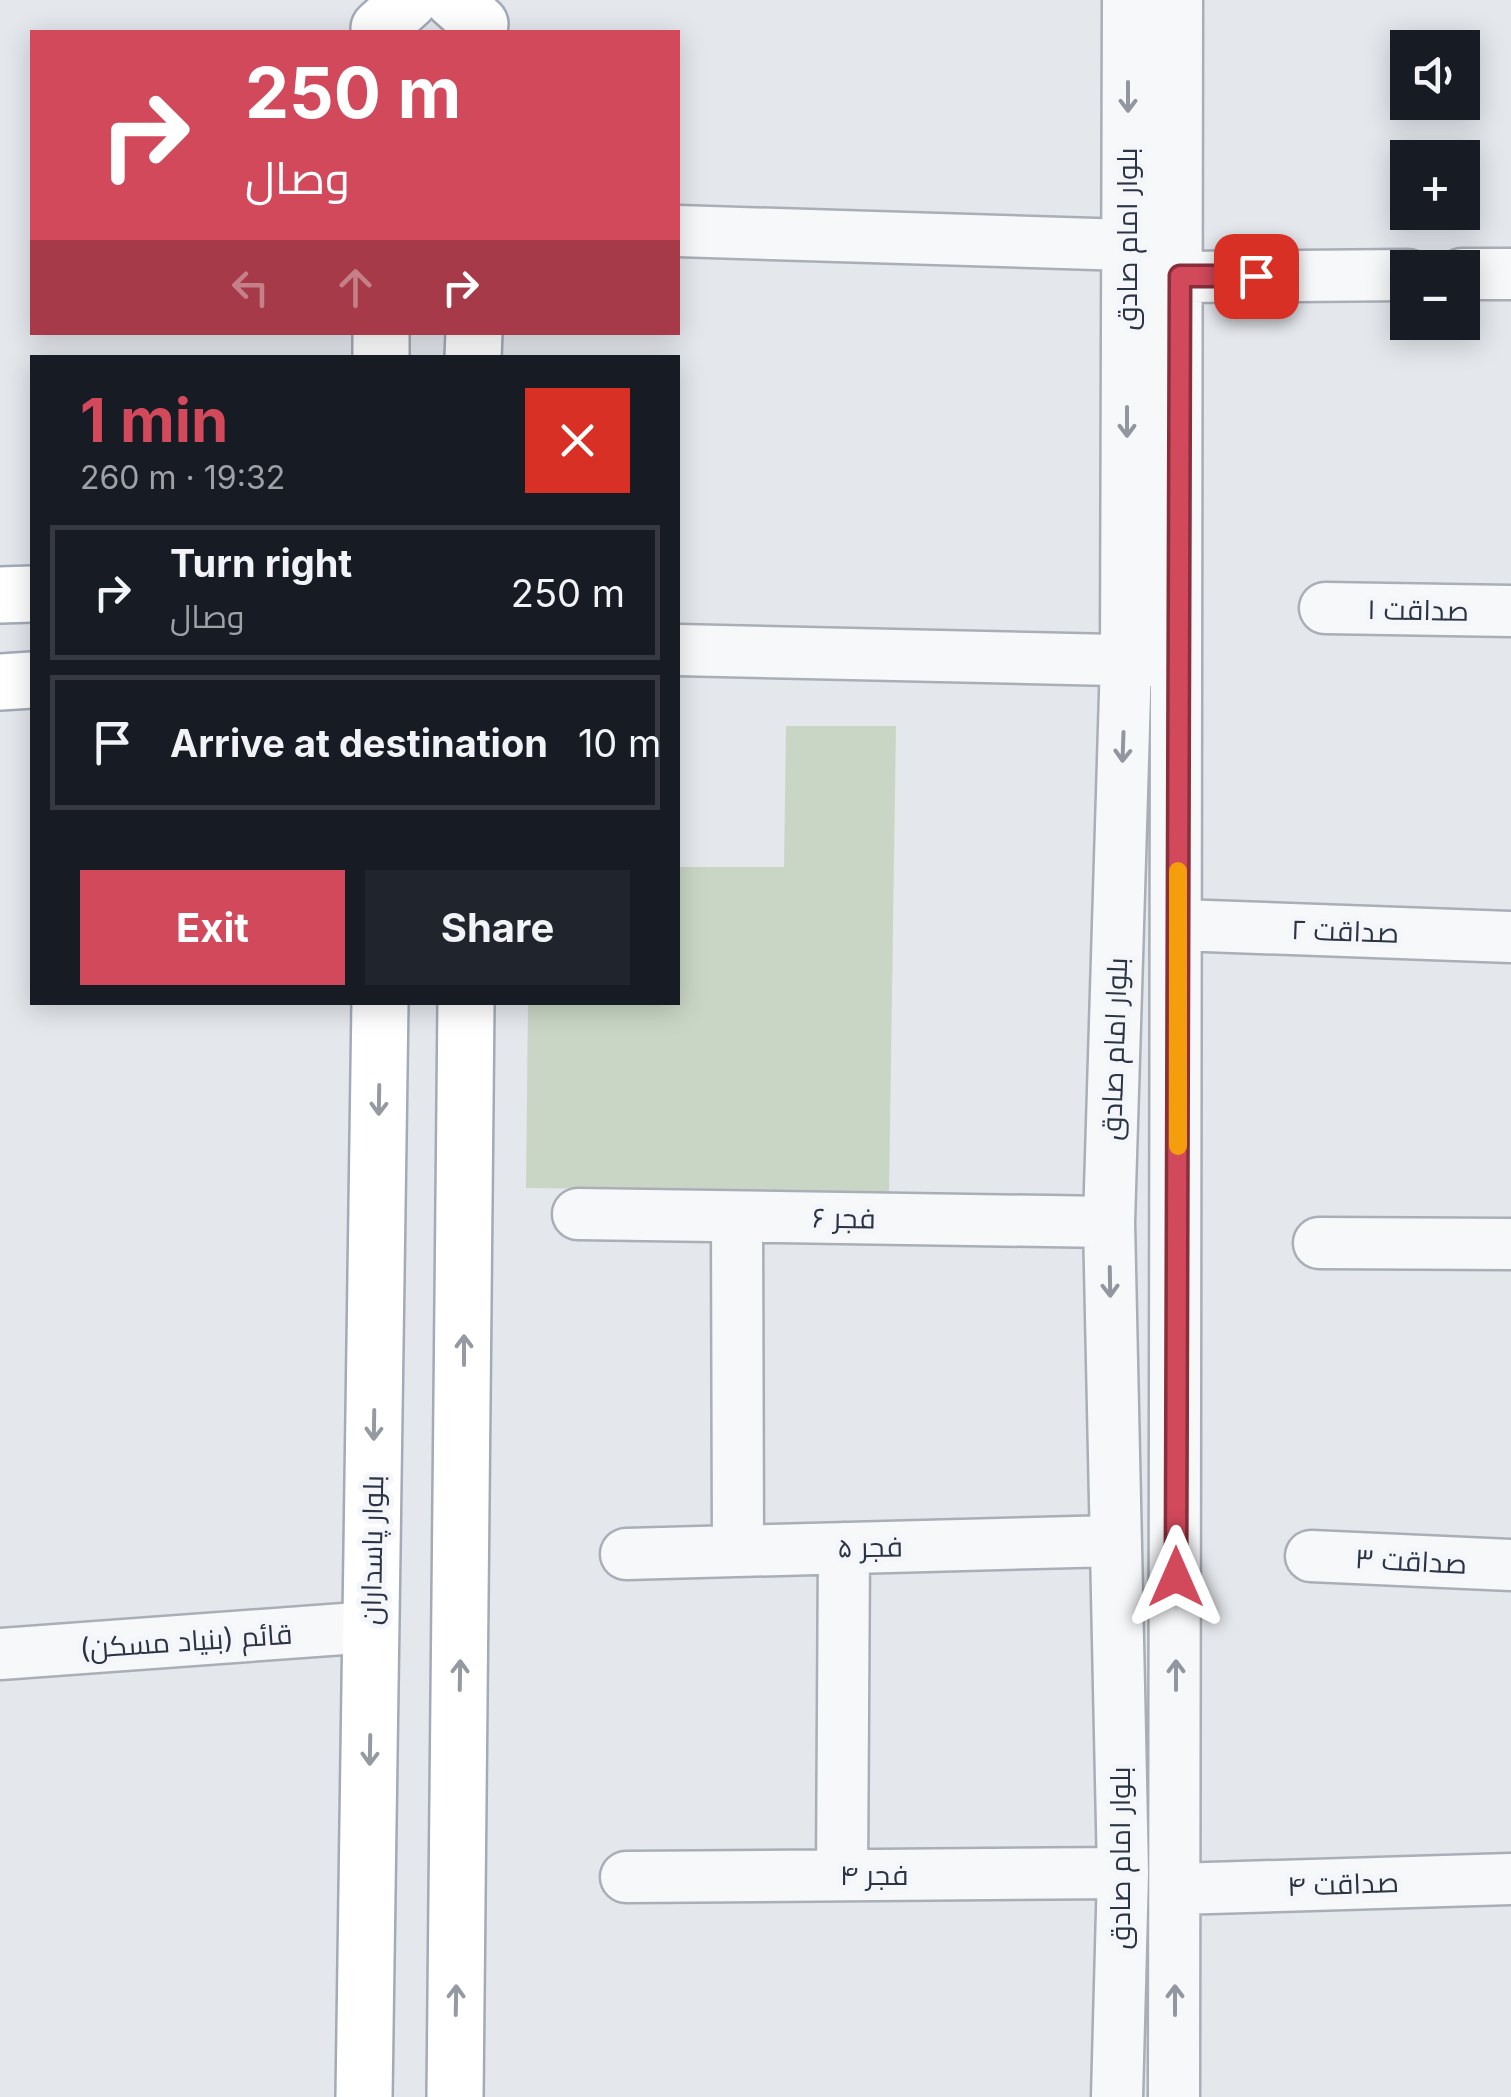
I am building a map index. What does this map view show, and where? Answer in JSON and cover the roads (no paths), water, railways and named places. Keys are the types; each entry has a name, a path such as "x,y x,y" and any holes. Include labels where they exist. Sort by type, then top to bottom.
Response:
{"main road":[{"path":"0,595 30,594"},
{"path":"0,682 30,680"},
{"name":"بلوار پاسداران","path":"364,2097 380,1005"},
{"path":"455,2097 466,1005"}],"street":[{"name":"بلوار امام صادق","path":"1117,2097 1122,1873 1109,1222 1126,661 1128,0"},
{"name":"بلوار امام صادق","path":"1174,2097 1180,276 1177,0"},
{"path":"680,231 1127,246"},
{"path":"1480,274 1511,274"},
{"path":"1180,276 1390,275"},
{"name":"صداقت ۱","path":"1325,608 1511,611"},
{"path":"680,650 1177,660"},
{"name":"صداقت ۲","path":"1179,926 1511,936"},
{"name":"فجر ۶","path":"578,1214 1109,1222"},
{"path":"738,1216 738,1551"},
{"path":"1319,1244 1511,1244"},
{"path":"1111,1343 1177,1344"},
{"name":"فجر ۵","path":"626,1554 1114,1542"},
{"path":"842,1875 844,1548"},
{"name":"صداقت ۳","path":"1311,1556 1511,1565"},
{"name":"قائم (بنیاد مسکن)","path":"0,1654 371,1627"},
{"name":"فجر ۴","path":"626,1877 1122,1873"},
{"name":"صداقت ۴","path":"1176,1889 1511,1879"}]}
